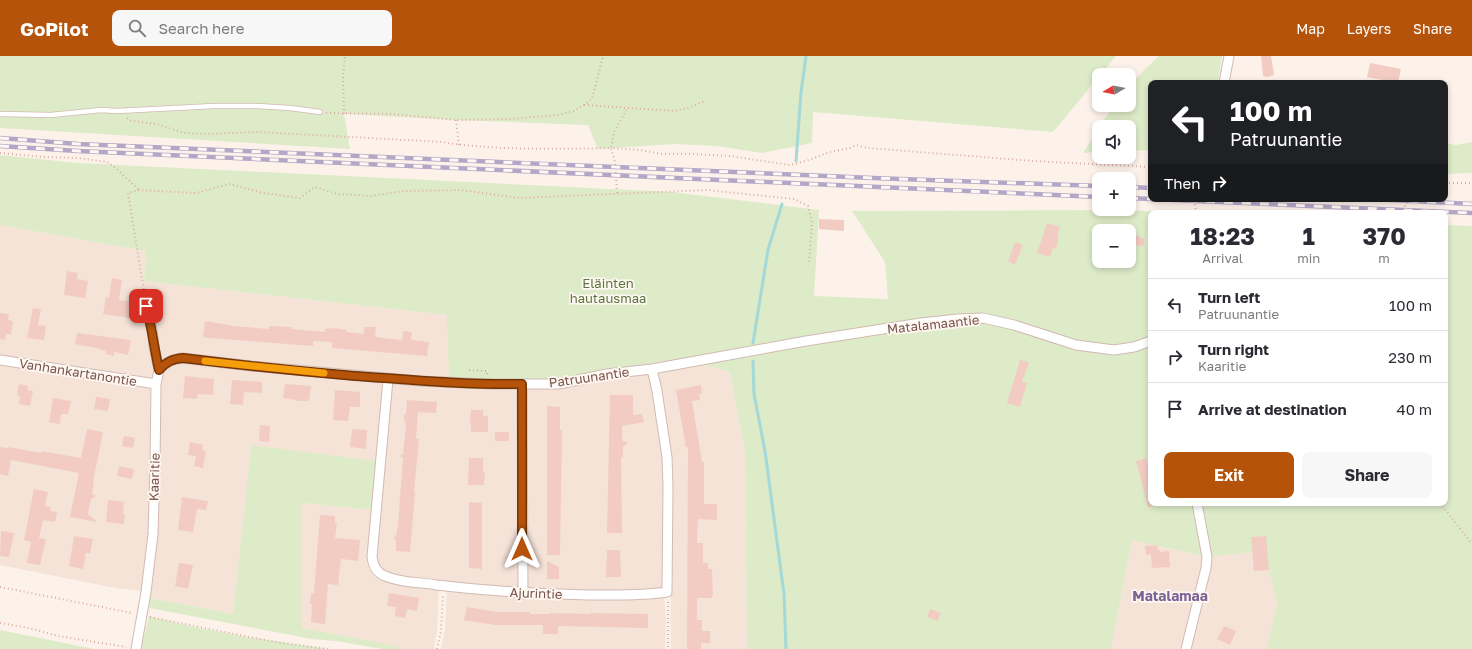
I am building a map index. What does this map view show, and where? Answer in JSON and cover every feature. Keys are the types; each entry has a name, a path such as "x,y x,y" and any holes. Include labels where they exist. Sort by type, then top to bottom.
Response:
{"street":[{"path":"1225,80 1229,56"},
{"name":"Kaaritie","path":"136,648 153,534 156,384 159,370 152,329 146,306"},
{"name":"Matalamaantie","path":"806,341 921,323 983,318 1014,325 1076,344 1099,348 1114,350 1134,347 1148,342"},
{"name":"Patruunantie","path":"159,370 165,364 174,359 183,358 388,379 488,384 559,384 607,374 652,368 806,341"},
{"name":"Vanhankartanontie","path":"0,360 156,384"},
{"path":"652,368 657,390 667,457 667,592"},
{"name":"Ajurintie","path":"388,379 372,557 373,563 377,570 384,576 394,579 443,586 522,594 623,595 667,592"},
{"path":"522,384 522,594"},
{"path":"1186,649 1206,568 1207,557 1198,506"}],"lane":[{"path":"0,114 51,115 101,110 117,111 214,106 257,106 320,112"}],"path":[{"path":"344,114 343,75 345,56"},
{"path":"320,112 344,114 391,114 456,120 512,119 557,115 574,110 592,99 603,56"},
{"path":"584,105 675,111 706,101"},
{"path":"617,193 615,162 611,148 614,132 627,109"},
{"path":"117,111 123,116 132,120 157,124 184,133 206,134 277,132 554,150 611,148 640,150 662,154 730,156 790,165 856,145 868,148 1032,162 1148,167"},
{"path":"456,120 459,145"},
{"path":"0,153 78,158 107,162 117,169 139,190"},
{"path":"1448,183 1472,183"},
{"path":"146,306 128,193 139,190 196,193 230,184 264,193 300,198 315,187 337,194 371,196 404,191 462,190 519,198 707,190 794,199 808,206 812,222 809,265"},
{"path":"1442,506 1472,544"},
{"path":"437,649 441,631 443,586"},
{"path":"0,587 214,631 275,642 328,649"},
{"path":"667,592 669,618 668,649"},
{"path":"0,623 29,628 65,637 136,648"}],"shaded area":[{"path":"0,225 146,251 144,281 448,315 449,378 250,363 160,362 157,329 150,303 145,302 156,369 153,381 0,356"},
{"path":"183,362 383,382 376,461 251,446 233,614 150,598 158,534 160,384 163,372 167,368 176,363"},
{"path":"698,363 730,372 745,454 747,649 671,649 670,538 655,371"},
{"path":"0,365 150,388 151,465 148,534 141,591 115,588 0,565"},
{"path":"649,372 664,458 663,590 526,590 525,387"},
{"path":"391,382 518,387 519,590 395,576 386,573 380,568 376,556"},
{"path":"302,503 373,510 375,573 439,588 437,631 434,649 404,649 383,643 302,628"},
{"path":"1132,540 1207,557 1264,551 1277,604 1266,649 1111,649"},
{"path":"447,589 664,596 666,618 665,649 441,649 445,631"}],"green space":[{"path":"0,56 1116,56 1106,68 1092,68 1092,85 1053,132 813,112 812,143 762,153 717,146 674,144 598,149 588,125 344,114 350,149 0,128"},
{"path":"1159,56 1222,56 1218,80 1148,80 1148,150 1136,151 1136,120 1104,119 1110,112 1136,112 1136,80"},
{"path":"1092,138 1092,152 1083,153"},
{"path":"1472,142 1472,173 1448,174 1448,144 1456,145"},
{"name":"Eläinten hautausmaa","path":"0,155 78,163 672,192 819,210 814,296 888,299 885,262 852,211 1092,210 1092,216 1136,216 1136,210 1148,211 1148,506 1448,506 1448,225 1472,226 1472,649 1266,649 1277,604 1264,551 1207,557 1132,540 1111,649 747,649 745,454 730,372 698,363 652,365 559,379 490,381 449,378 447,315 144,281 146,251 0,225"},
{"path":"251,445 376,461 373,510 302,503 302,628 383,643 404,649 382,649 336,641 312,639 149,608 150,598 233,614"},
{"path":"149,616 215,631 328,649 141,649"},
{"path":"0,630 94,649 0,649"}],"building":[{"path":"1261,56 1271,56 1274,75 1268,77 1263,76"},
{"path":"1370,63 1401,69 1399,80 1382,80 1367,77"},
{"path":"819,219 844,220 844,231 819,229"},
{"path":"1047,223 1060,227 1057,236 1059,237 1056,249 1053,248 1050,257 1037,253"},
{"path":"1136,235 1145,239 1143,247 1136,244"},
{"path":"1015,242 1023,245 1015,265 1008,261"},
{"path":"67,271 78,273 77,279 88,281 85,298 64,295"},
{"path":"112,278 122,280 119,300 139,303 136,319 103,314 106,297 109,298"},
{"path":"33,308 41,309 38,325 46,326 44,340 27,338"},
{"path":"0,313 9,314 8,320 13,321 11,334 6,334 5,340 0,339"},
{"path":"205,321 234,326 269,329 269,326 292,327 291,329 325,332 325,329 334,328 347,330 346,332 364,334 364,327 376,327 375,337 402,340 403,331 412,332 411,340 429,342 427,356 332,348 332,342 313,341 313,346 209,338 203,337"},
{"path":"77,333 131,340 128,355 114,352 114,356 106,354 106,351 101,349 75,344"},
{"path":"1020,360 1029,362 1022,382 1027,383 1020,407 1007,403"},
{"path":"185,376 214,379 213,395 198,394 197,399 183,398"},
{"path":"232,380 262,382 262,393 244,392 243,405 230,404"},
{"path":"19,384 28,386 27,390 33,391 30,406 19,404 20,396 17,396"},
{"path":"285,384 311,386 309,401 297,401 283,398"},
{"path":"701,385 702,394 699,394 700,400 692,401 702,462 704,462 704,504 717,504 717,520 698,519 697,543 703,543 703,563 708,563 708,569 712,569 713,593 712,598 697,598 697,620 702,620 702,631 710,631 710,643 701,643 701,649 687,649 688,447 686,447 676,390"},
{"path":"335,390 360,392 360,407 350,407 348,421 333,420"},
{"path":"610,395 633,395 633,415 642,414 644,422 622,426 622,440 628,443 623,446 623,457 621,457 622,533 607,533"},
{"path":"96,397 110,399 108,411 94,409"},
{"path":"53,398 71,401 68,414 61,414 60,424 49,422"},
{"path":"407,400 437,402 436,413 418,412 416,439 419,439 410,552 396,551 396,541 393,538 396,536 398,525 403,458 400,456 403,454 406,427 404,415 406,414"},
{"path":"547,406 560,407 560,430 562,430 560,555 547,555"},
{"path":"471,410 483,410 483,416 488,416 488,432 471,432"},
{"path":"260,425 270,426 269,442 259,441"},
{"path":"87,429 103,432 93,482 92,494 96,496 91,499 88,514 97,522 70,517 79,473 11,460 8,476 0,474 0,447 41,453 41,451 81,458"},
{"path":"352,429 367,430 366,449 350,447"},
{"path":"495,432 509,432 509,441 495,441"},
{"path":"124,436 135,438 133,448 122,446"},
{"path":"190,442 203,445 202,450 206,451 203,468 194,466 196,456 188,455"},
{"path":"469,458 483,458 483,471 485,472 484,485 468,485"},
{"path":"1146,458 1148,467 1148,506 1151,507 1148,507 1136,461"},
{"path":"119,466 134,469 132,479 117,476"},
{"path":"34,489 48,492 45,506 51,507 50,511 57,512 55,522 43,520 39,538 46,539 40,565 27,563 31,542 24,540"},
{"path":"182,497 208,501 206,510 197,509 193,532 178,530"},
{"path":"108,500 124,502 124,524 106,522"},
{"path":"469,502 482,503 482,569 469,568"},
{"path":"320,515 335,516 335,523 337,523 335,538 360,540 358,561 341,559 338,585 328,584 325,624 311,622 312,604 310,604 311,593 314,593"},
{"path":"1,531 14,533 9,557 0,556"},
{"path":"74,536 93,539 90,553 86,553 83,569 69,566"},
{"path":"1266,536 1269,570 1254,571 1251,537"},
{"path":"1157,545 1160,552 1169,551 1170,567 1152,568 1151,554 1146,555 1145,546"},
{"path":"607,550 620,550 621,577 606,577"},
{"path":"547,561 559,567 559,579 547,579"},
{"path":"179,563 193,565 188,589 175,586"},
{"path":"389,593 419,598 417,611 407,609 405,618 395,616 396,607 387,606"},
{"path":"467,607 497,612 530,612 530,614 648,614 648,628 558,626 558,634 543,634 543,625 495,625 464,620"},
{"path":"930,609 941,613 937,621 927,617"},
{"path":"1224,626 1236,631 1230,645 1217,639"}],"waterway":[{"path":"796,161 801,92 806,56"},
{"path":"753,343 768,250 782,204"},
{"path":"753,361 754,394 765,451 784,594 786,649"}],"railway":[{"path":"0,138 78,144 873,178 1092,186"},
{"path":"0,146 78,151 1092,197"},
{"path":"1136,187 1148,188"},
{"path":"1136,198 1148,199"},
{"path":"1221,202 1403,210"},
{"path":"1432,202 1472,204"},
{"path":"1448,212 1472,213"}],"slow traffic":[{"path":"205,361 324,373"}],"district":[{"name":"Matalamaa","path":"1170,595"}],"route":[{"path":"146,306 152,329 159,370 165,364 174,359 183,358 251,366 420,381 522,384 522,549"}]}
